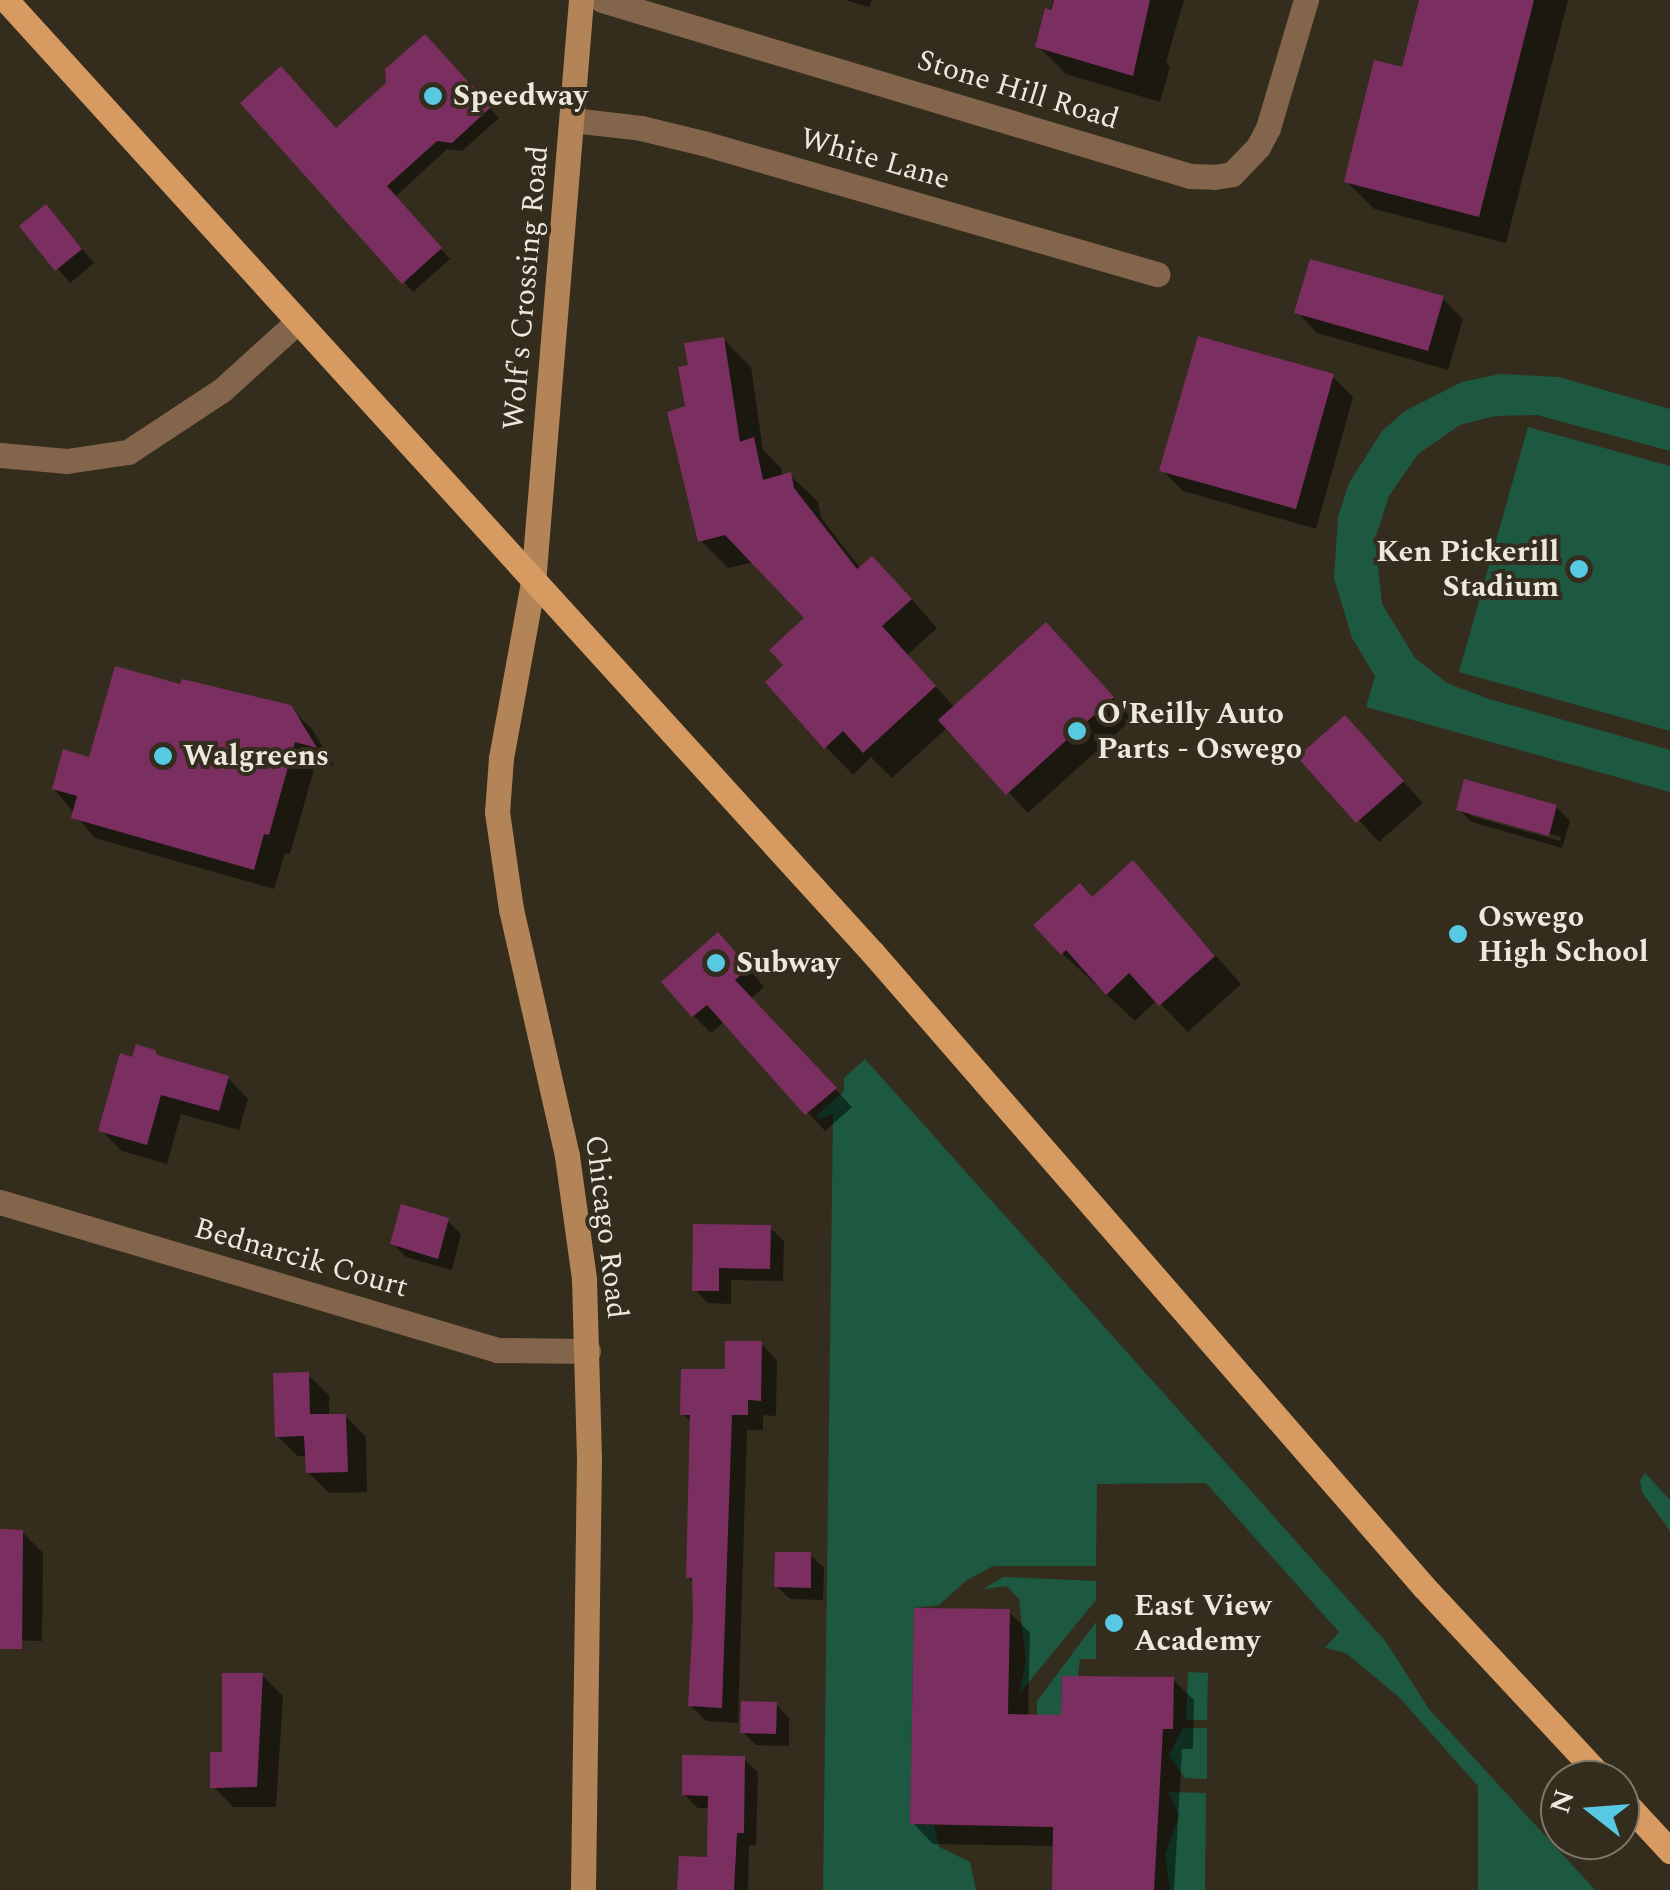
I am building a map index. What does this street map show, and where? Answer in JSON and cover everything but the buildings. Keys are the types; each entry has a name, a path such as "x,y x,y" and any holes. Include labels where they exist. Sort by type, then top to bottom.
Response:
{"main road":[{"path":"6,0 872,952 1424,1588 1585,1760"},
{"name":"Wolf's Crossing Road","path":"533,582 581,0"},
{"name":"Chicago Road","path":"533,582 501,758 497,812 510,910 567,1156 584,1279 588,1351 583,1890"},
{"path":"1640,1819 1670,1851"}],"street":[{"name":"Stone Hill Road","path":"602,0 1190,176 1214,177 1232,174 1263,137 1306,0"},
{"name":"White Lane","path":"572,120 640,128 703,144 1157,274"},
{"path":"0,455 66,460 128,452 222,390 297,322"},
{"name":"Bednarcik Court","path":"0,1202 497,1350 588,1351"}],"green space":[{"path":"1500,374 1559,377 1670,409 1670,451 1537,415 1495,416 1460,425 1418,454 1389,496 1375,539 1382,604 1415,658 1447,683 1486,698 1670,750 1670,792 1366,707 1375,676 1352,638 1334,578 1338,517 1349,483 1382,431 1405,411 1462,382"},
{"name":"Ken Pickerill Stadium","path":"1528,427 1670,466 1670,731 1459,672"},
{"path":"865,1059 1386,1642 1429,1709 1540,1830 1540,1860 1567,1860 1595,1890 1478,1890 1478,1786 1399,1697 1346,1653 1325,1648 1339,1632 1206,1483 1097,1484 1096,1566 993,1566 967,1580 939,1605 914,1608 910,1824 934,1825 939,1847 970,1862 976,1890 823,1890 833,1114 818,1119 817,1115 844,1091 844,1078"},
{"path":"1645,1473 1670,1500 1670,1531 1642,1492 1640,1480"},
{"path":"1003,1577 1096,1581 1096,1600 1019,1694 1026,1661 1019,1599 1007,1586 983,1589"},
{"path":"1096,1622 1096,1659 1080,1659 1078,1676 1062,1676 1061,1715 1037,1715 1037,1701"},
{"path":"1188,1672 1208,1673 1207,1720 1186,1720"},
{"path":"1183,1728 1207,1728 1207,1779 1185,1778 1169,1755"},
{"path":"1168,1792 1206,1793 1205,1890 1170,1890 1165,1854 1179,1816"}],"place":[{"name":"Speedway","path":"433,96"},
{"name":"Ken Pickerill Stadium","path":"1579,569"},
{"name":"O'Reilly Auto Parts - Oswego","path":"1077,731"},
{"name":"Walgreens","path":"163,756"},
{"name":"Oswego High School","path":"1458,934"},
{"name":"Subway","path":"716,963"},
{"name":"East View Academy","path":"1114,1623"}]}
